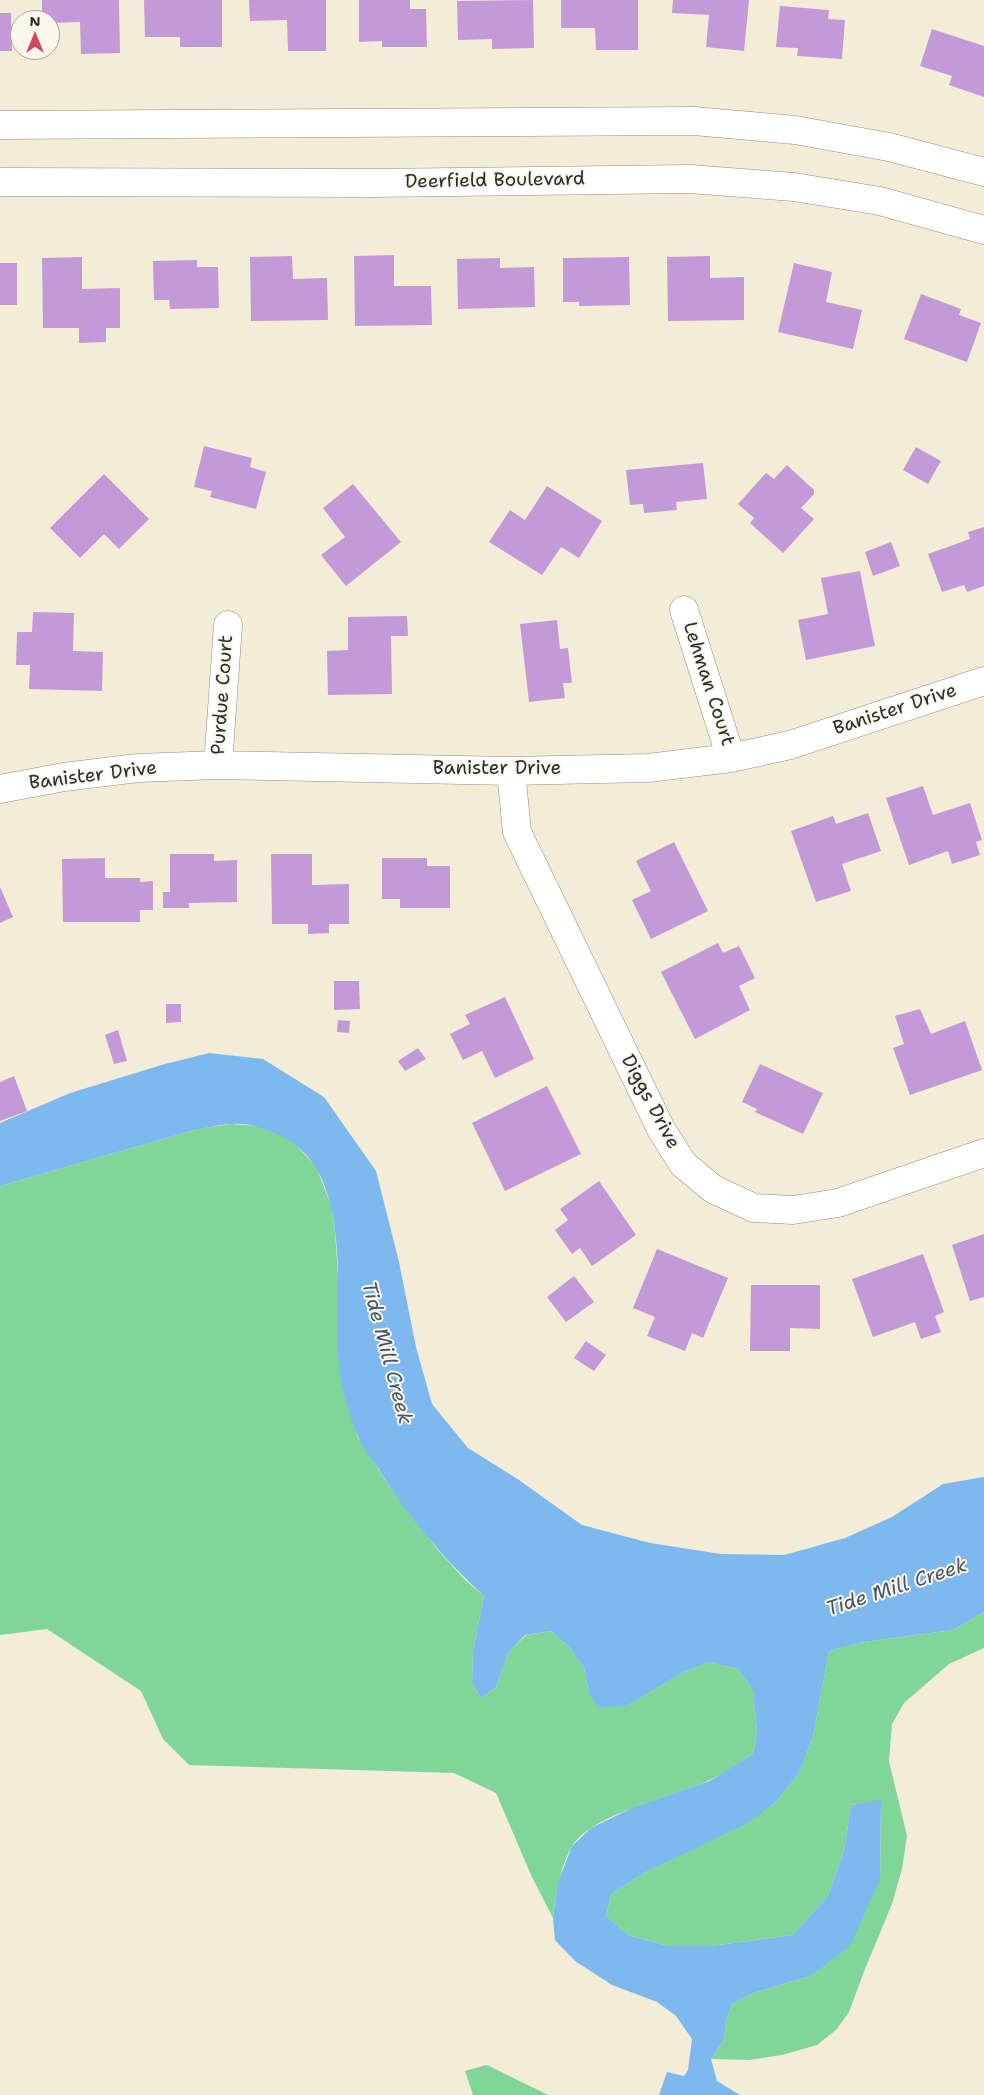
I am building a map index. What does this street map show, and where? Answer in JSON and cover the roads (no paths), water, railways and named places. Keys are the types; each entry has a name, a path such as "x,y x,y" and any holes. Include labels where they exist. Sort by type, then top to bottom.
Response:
{"street":[{"path":"0,125 694,121 805,131 889,146 984,172"},
{"name":"Deerfield Boulevard","path":"0,182 375,183 690,179 794,187 880,201 984,230"},
{"name":"Lehman Court","path":"684,610 731,758"},
{"name":"Purdue Court","path":"218,765 228,625"},
{"name":"Banister Drive","path":"0,789 64,777 138,768 218,765 511,771 648,768 731,758 790,745 984,681"},
{"name":"Diggs Drive","path":"511,771 517,832 665,1136 683,1164 713,1189 754,1208 793,1210 838,1203 984,1153"}],"water":[{"name":"Tide Mill Creek","path":"209,1053 263,1059 324,1097 376,1171 399,1262 416,1347 432,1404 468,1448 519,1480 582,1525 650,1543 721,1554 784,1555 845,1538 892,1517 943,1484 984,1477 984,1612 953,1630 864,1642 829,1651 813,1737 798,1775 774,1804 746,1824 644,1873 611,1894 606,1916 628,1935 667,1946 711,1946 793,1935 828,1896 844,1851 851,1805 881,1800 880,1879 850,1946 810,1976 753,1993 732,2004 726,2021 724,2039 711,2059 717,2081 740,2095 659,2095 667,2072 684,2076 688,2070 692,2039 676,2016 657,2002 612,1985 575,1961 555,1940 553,1918 558,1882 572,1846 591,1828 632,1808 710,1781 753,1754 757,1732 753,1690 738,1669 709,1662 682,1673 627,1706 598,1707 589,1693 584,1668 569,1647 551,1631 525,1635 509,1652 496,1687 481,1698 472,1683 473,1651 484,1596 426,1536 401,1503 360,1440 351,1417 340,1376 338,1356 338,1266 336,1233 330,1202 319,1174 303,1152 279,1135 262,1128 244,1124 228,1124 198,1129 0,1186 0,1123 70,1093 165,1064"}]}
